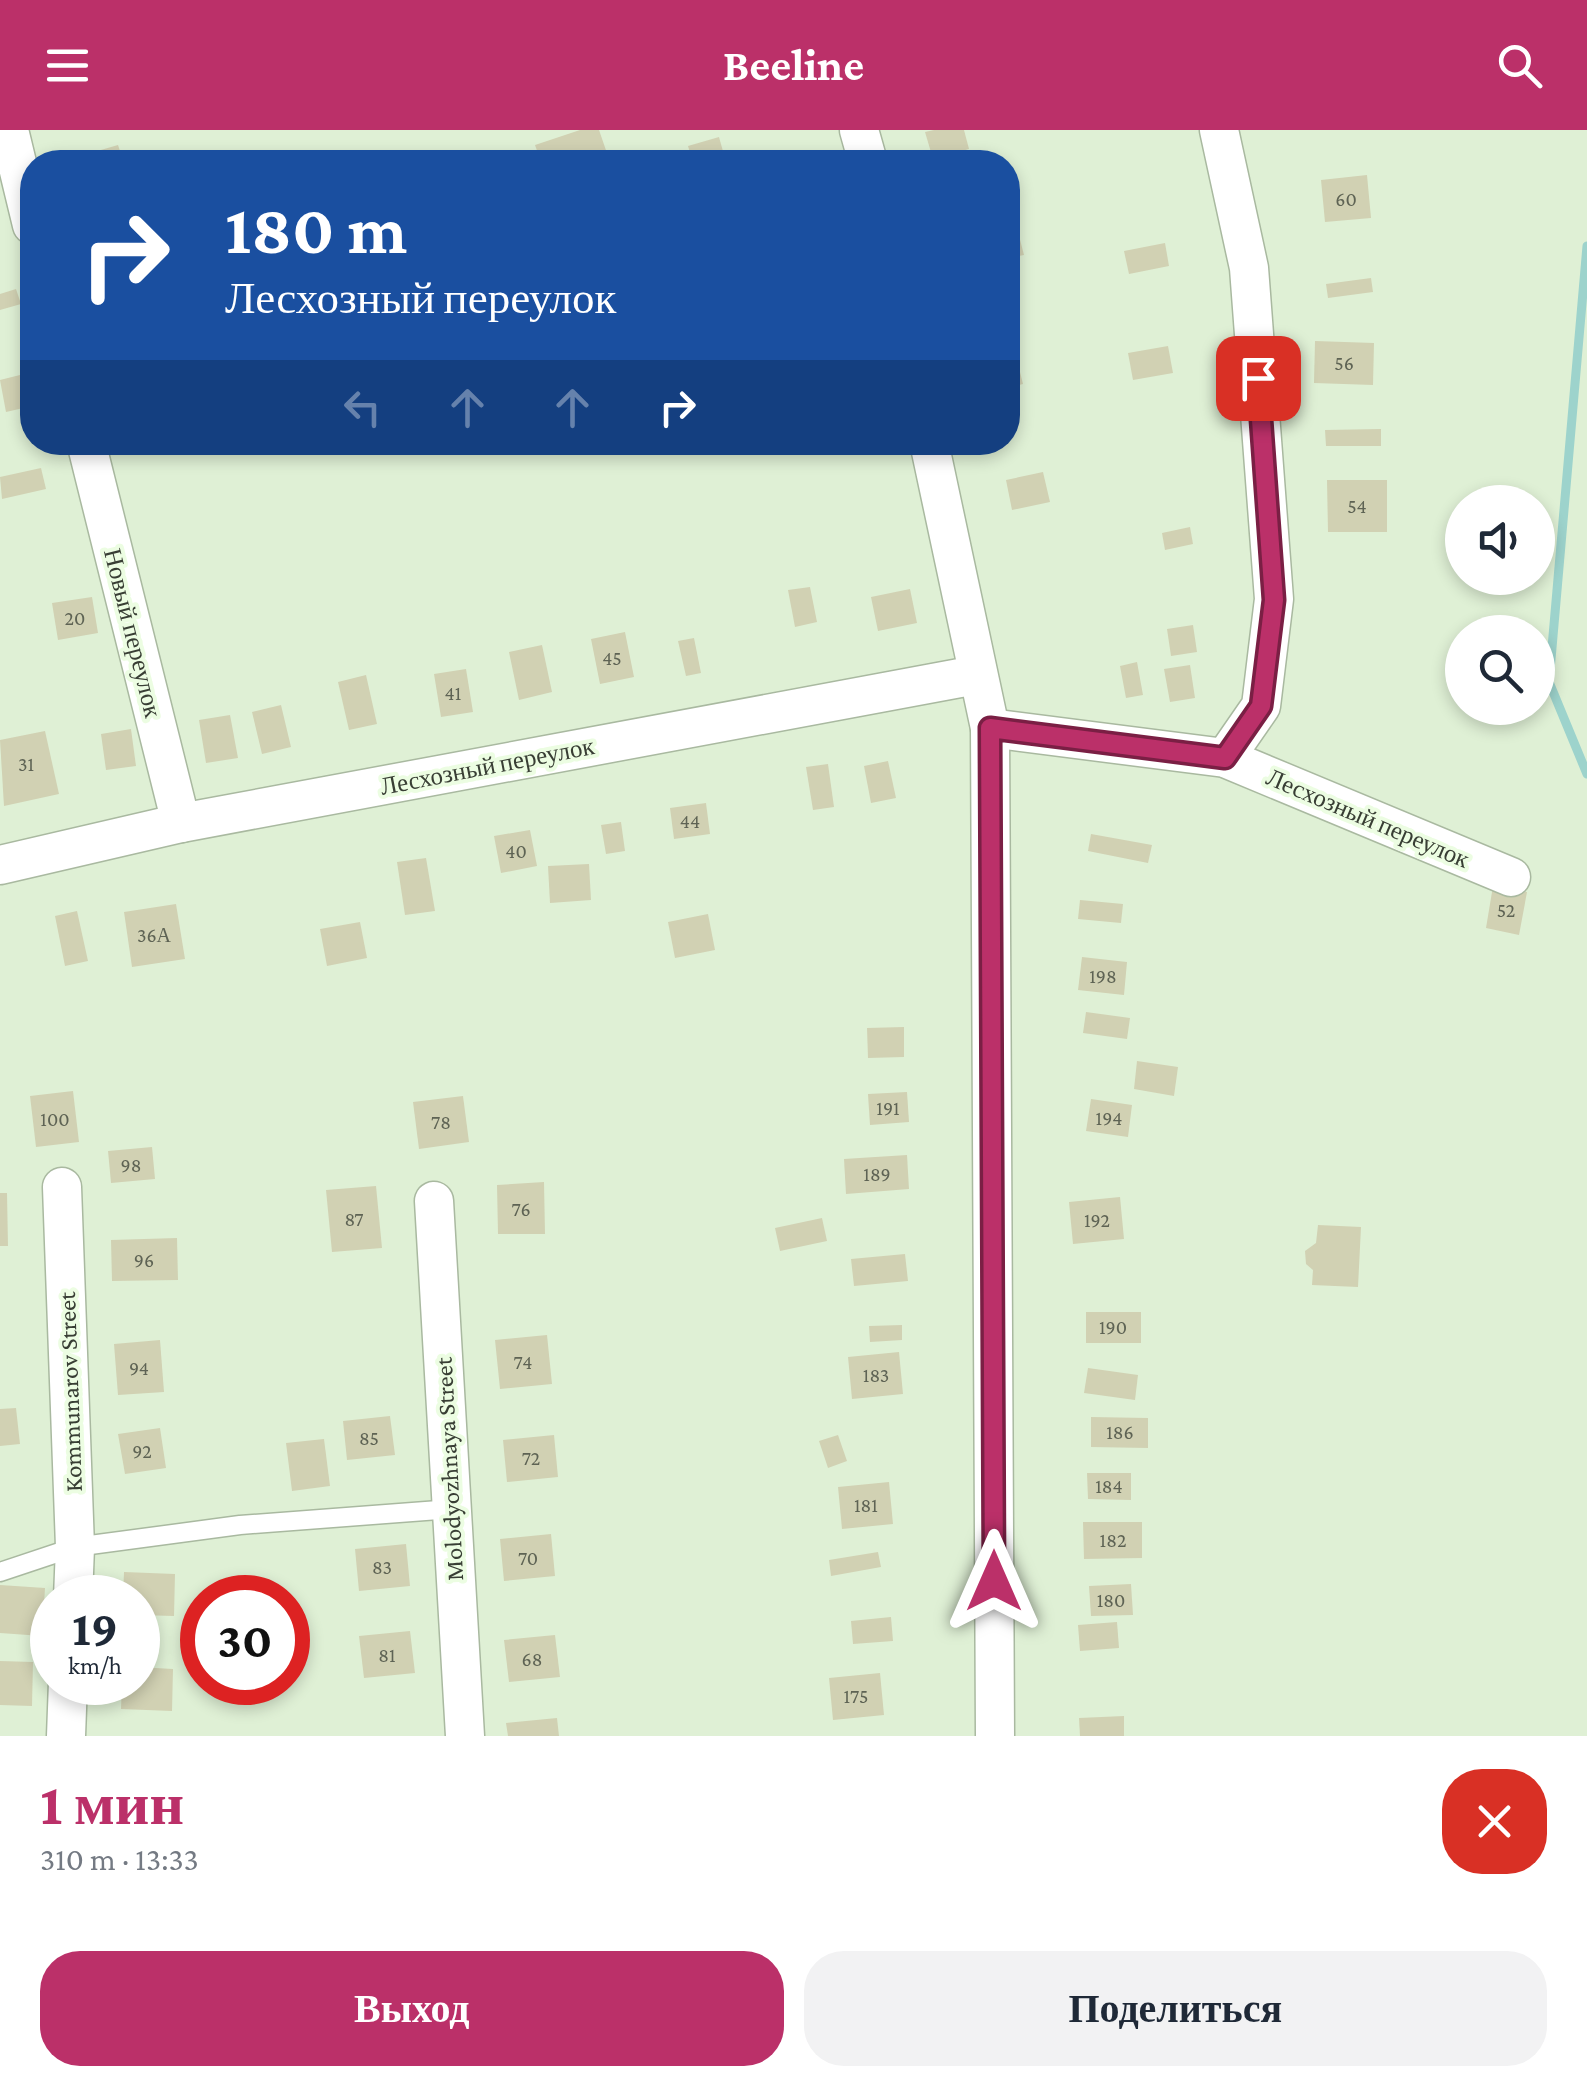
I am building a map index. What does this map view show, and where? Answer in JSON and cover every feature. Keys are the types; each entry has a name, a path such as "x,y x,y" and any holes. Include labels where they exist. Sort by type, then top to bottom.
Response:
{"street":[{"path":"9,130 20,176"},
{"path":"1219,130 1249,268 1274,600 1261,706 1225,758"},
{"name":"Новый переулок","path":"89,455 181,823"},
{"path":"932,455 990,728 995,1736"},
{"name":"Лесхозный переулок","path":"0,865 181,823 976,676"},
{"name":"Лесхозный переулок","path":"990,728 1225,758 1512,878"},
{"name":"Kommunarov Street","path":"62,1187 74,1575"},
{"name":"Molodyozhnaya Street","path":"434,1201 465,1736"},
{"path":"66,1736 67,1705"}],"lane":[{"path":"0,1572 75,1546 240,1525 452,1508"}],"building":[{"path":"580,130 599,130 606,150 537,150 535,145"},
{"path":"964,130 969,149 930,150 925,132"},
{"path":"719,137 723,150 689,150 688,146"},
{"path":"1367,175 1371,218 1325,222 1321,180"},
{"path":"1165,243 1169,266 1129,274 1124,251"},
{"path":"1371,278 1373,292 1328,298 1326,284"},
{"path":"16,289 20,304 0,310 0,294"},
{"path":"1315,341 1374,343 1373,385 1314,383"},
{"path":"1168,346 1173,373 1133,380 1128,353"},
{"path":"20,375 20,409 6,412 0,380"},
{"path":"1381,429 1381,446 1326,446 1325,430"},
{"path":"41,468 46,489 2,499 0,477"},
{"path":"1043,472 1050,502 1012,510 1006,480"},
{"path":"1327,480 1387,480 1387,532 1328,532"},
{"path":"1190,527 1193,544 1165,550 1162,533"},
{"path":"810,587 817,622 795,627 788,590"},
{"path":"910,589 917,623 878,631 871,597"},
{"path":"92,597 98,633 58,640 52,603"},
{"path":"1193,625 1197,652 1171,656 1167,629"},
{"path":"625,632 634,677 600,684 591,639"},
{"path":"694,638 701,673 686,676 678,641"},
{"path":"542,645 552,692 519,700 509,652"},
{"path":"1137,662 1143,695 1126,698 1120,666"},
{"path":"1190,665 1195,698 1170,702 1164,669"},
{"path":"466,669 473,712 441,717 434,674"},
{"path":"366,675 377,724 349,730 338,682"},
{"path":"281,705 291,747 262,754 252,712"},
{"path":"230,715 238,758 206,763 199,720"},
{"path":"131,729 136,766 106,770 101,734"},
{"path":"45,731 59,794 4,806 0,740"},
{"path":"888,761 896,798 871,803 864,766"},
{"path":"828,764 834,807 813,810 806,767"},
{"path":"706,803 710,834 674,839 670,808"},
{"path":"621,822 625,851 606,854 601,825"},
{"path":"530,830 537,866 501,873 494,836"},
{"path":"1091,834 1152,845 1148,863 1088,851"},
{"path":"426,858 435,911 405,915 397,862"},
{"path":"589,864 591,900 550,903 548,866"},
{"path":"1493,886 1527,892 1519,935 1486,928"},
{"path":"1080,900 1123,904 1121,923 1078,919"},
{"path":"176,904 185,959 132,967 124,912"},
{"path":"77,911 88,961 65,966 55,916"},
{"path":"708,914 715,950 675,958 668,922"},
{"path":"360,922 367,958 327,966 320,929"},
{"path":"1082,957 1127,962 1124,995 1078,990"},
{"path":"1086,1012 1130,1018 1127,1039 1083,1033"},
{"path":"904,1027 904,1057 868,1058 867,1028"},
{"path":"1137,1061 1178,1067 1174,1096 1134,1089"},
{"path":"73,1091 79,1142 36,1147 30,1096"},
{"path":"907,1092 909,1122 870,1125 868,1094"},
{"path":"463,1096 469,1142 419,1149 413,1102"},
{"path":"1091,1099 1132,1105 1128,1137 1086,1131"},
{"path":"152,1147 155,1179 111,1183 108,1151"},
{"path":"907,1155 909,1189 846,1194 844,1159"},
{"path":"544,1182 545,1234 498,1234 497,1185"},
{"path":"376,1186 382,1248 332,1252 326,1190"},
{"path":"0,1193 7,1193 8,1246 0,1246"},
{"path":"1120,1197 1124,1239 1073,1244 1069,1202"},
{"path":"822,1218 827,1241 780,1251 775,1228"},
{"path":"1318,1225 1361,1227 1358,1287 1312,1285 1313,1270 1306,1264 1305,1251 1316,1243"},
{"path":"177,1238 178,1280 112,1281 111,1240"},
{"path":"905,1254 908,1281 854,1286 851,1259"},
{"path":"1086,1312 1141,1312 1141,1343 1086,1343"},
{"path":"902,1325 902,1340 870,1342 869,1326"},
{"path":"547,1335 552,1384 500,1389 495,1340"},
{"path":"160,1340 164,1392 118,1395 114,1344"},
{"path":"899,1352 903,1394 852,1399 848,1357"},
{"path":"1088,1368 1138,1375 1135,1400 1084,1393"},
{"path":"16,1408 20,1444 0,1446 0,1409"},
{"path":"390,1416 395,1455 347,1460 343,1421"},
{"path":"1091,1417 1148,1418 1148,1448 1091,1447"},
{"path":"160,1428 166,1468 125,1474 118,1434"},
{"path":"554,1435 558,1477 507,1482 503,1440"},
{"path":"838,1435 847,1461 828,1468 819,1441"},
{"path":"324,1439 330,1486 292,1491 286,1443"},
{"path":"1087,1473 1131,1473 1131,1500 1088,1499"},
{"path":"889,1482 893,1524 842,1529 838,1487"},
{"path":"1083,1522 1142,1522 1142,1558 1084,1559"},
{"path":"551,1534 555,1576 504,1581 500,1539"},
{"path":"406,1544 410,1586 359,1591 355,1549"},
{"path":"878,1552 881,1567 831,1576 829,1560"},
{"path":"175,1574 174,1616 160,1616 160,1575 124,1575"},
{"path":"1131,1584 1133,1615 1091,1616 1089,1586"},
{"path":"0,1585 30,1587 30,1635 0,1633"},
{"path":"891,1617 893,1641 853,1644 851,1621"},
{"path":"1117,1622 1119,1648 1080,1651 1078,1625"},
{"path":"410,1631 415,1673 364,1678 359,1636"},
{"path":"555,1635 560,1677 509,1682 504,1640"},
{"path":"0,1661 30,1662 32,1706 0,1705"},
{"path":"160,1668 173,1669 172,1711 121,1709 121,1705 160,1705"},
{"path":"880,1673 884,1715 833,1720 829,1678"},
{"path":"1124,1716 1124,1736 1080,1736 1079,1718"},
{"path":"557,1718 559,1736 508,1736 506,1723"}],"waterway":[{"path":"1587,246 1549,682 1587,774"}],"route":[{"path":"994,1581 990,728 1225,758 1261,706 1274,600 1258,378"}]}
